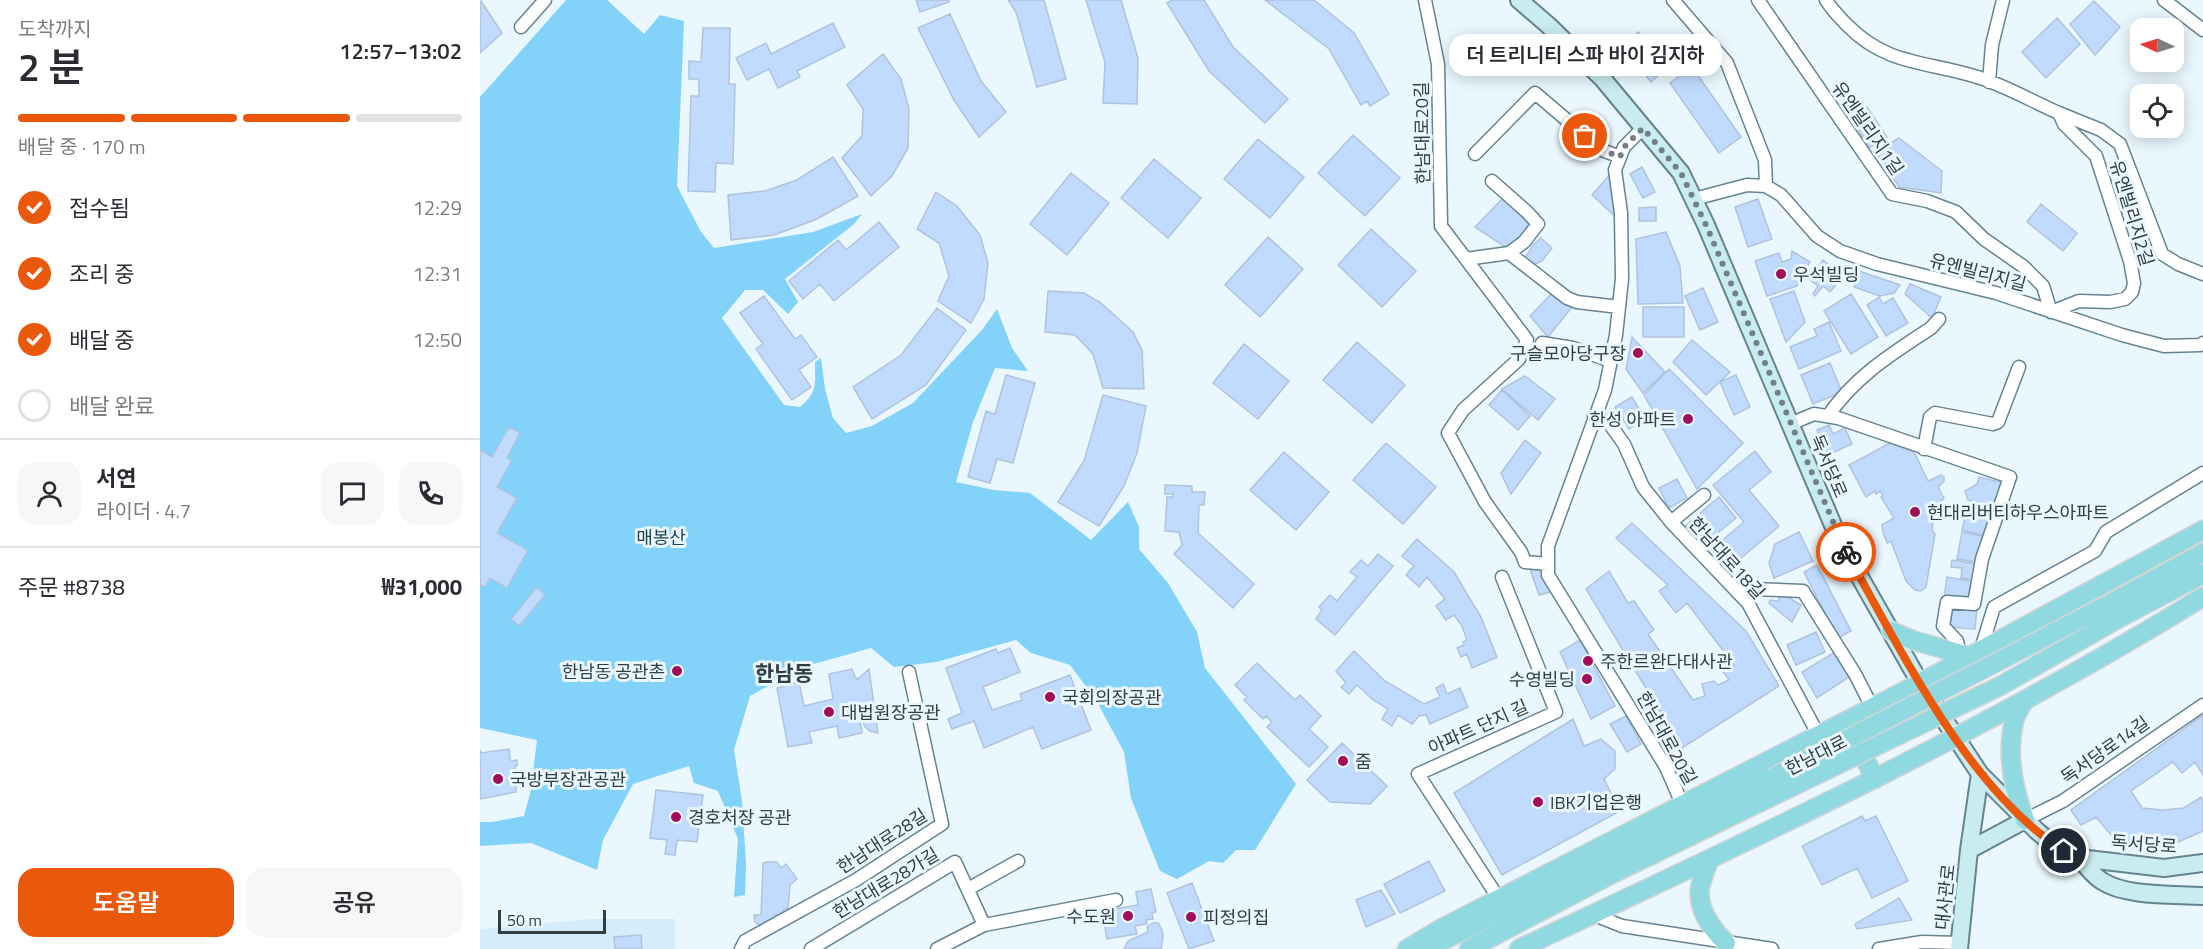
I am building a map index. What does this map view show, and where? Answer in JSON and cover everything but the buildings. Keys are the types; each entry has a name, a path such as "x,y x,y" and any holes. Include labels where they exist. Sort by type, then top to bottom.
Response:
{"main road":[{"name":"독서당로","path":"1519,0 1602,78 1681,173 1841,544 1920,683 1980,774 2050,842 2079,858 2164,868 2203,863"},
{"path":"1407,949 1442,928 1920,683 1970,653 2203,530"},
{"name":"한남대로","path":"1426,949 1775,785 2002,685 2203,553"},
{"name":"한남대로","path":"2119,608 2203,574"},
{"path":"1519,949 1875,779 2025,700 2203,597"},
{"path":"1891,631 1912,640 1970,653"},
{"path":"2025,700 2014,719 2010,763 2015,793 2025,820"},
{"path":"1846,721 1875,779"},
{"name":"대사관로","path":"1963,947 1969,850 1980,774"},
{"name":"한남대로","path":"1469,949 1775,785"},
{"name":"대사관로","path":"1969,850 2025,820"},
{"path":"2079,858 2099,880 2110,886 2129,890 2203,896"},
{"path":"1709,860 1700,887 1700,895 1710,927 1725,946"}],"street":[{"path":"521,27 546,0"},
{"name":"한남대로20길","path":"1425,0 1438,64 1441,226 1527,340 1519,360 1463,410 1448,433 1485,502 1526,562 1548,564"},
{"path":"1673,0 1727,63 1765,160 1766,186 1747,185 1694,199"},
{"name":"유엔빌리지1길","path":"1758,0 1892,194 1927,201 1956,212 1984,239 2024,267 2043,286 2051,312"},
{"name":"유엔빌리지2길","path":"1826,0 1831,9 1871,46 1892,56 1924,66 1975,76 2059,113 2064,124 2096,156 2126,250 2134,284 2132,292 2125,299 2110,302 2079,301 2051,312"},
{"path":"1989,82 1992,45 2003,0"},
{"path":"2164,0 2203,30"},
{"path":"1475,154 1535,93 1602,150 1620,157 1624,147 1643,128"},
{"path":"2059,113 2101,130 2120,144 2162,254 2178,264 2203,274"},
{"name":"한남대로20길","path":"1620,157 1615,170 1620,213 1622,279 1617,335 1605,390 1548,546 1548,576 1666,767 1683,806"},
{"path":"1466,259 1509,254 1524,242 1538,224 1492,181"},
{"name":"유엔빌리지길","path":"1766,186 1780,195 1817,236 1840,251 1877,264 1996,293 2122,335 2164,346 2203,343"},
{"path":"1509,254 1568,298 1577,302 1619,307"},
{"path":"1828,416 1866,372 1931,328 1939,319"},
{"path":"1542,343 1573,348 1611,361"},
{"path":"1924,449 1930,417 1935,414 1993,424 1998,422 2019,367"},
{"path":"1790,424 1814,414 1838,418 2010,477 1982,559 1974,604 1947,602 1943,627 1970,653 1994,607 2095,551 2106,532 2203,473"},
{"name":"한남대로18길","path":"1594,416 1609,423 1624,444 1643,487 1671,522 1748,603 1819,736"},
{"path":"1671,522 1704,495"},
{"name":"아파트 단지 길","path":"1499,899 1418,774 1556,712 1502,577"},
{"path":"1738,593 1752,589 1803,591 1855,674 1872,707"},
{"name":"한남대로28길","path":"741,949 744,941 856,880 942,824 909,672"},
{"name":"독서당로14길","path":"2025,820 2063,801 2203,705"},
{"path":"968,889 1018,861"},
{"name":"한남대로28가길","path":"811,949 955,862 984,925"},
{"path":"937,949 984,925 1116,900"},
{"path":"1592,914 1622,926 1725,946 1772,949"},
{"path":"1879,949 1922,942 1963,947"}],"shaded area":[{"path":"590,919 675,919 675,949 480,949 480,929"}],"green space":[{"name":"매봉산","path":"566,0 607,0 644,34 660,15 684,21 677,186 701,232 714,248 813,232 862,214 854,224 785,279 798,302 788,314 763,290 745,290 722,318 784,405 800,407 810,397 814,387 815,362 821,358 825,389 833,418 846,433 872,426 913,403 982,330 997,309 1012,348 1028,371 995,368 973,422 956,482 994,490 1030,493 1091,540 1128,502 1139,527 1139,549 1168,583 1197,632 1205,668 1296,784 1255,850 1236,850 1223,863 1209,861 1177,879 1160,871 1131,798 1124,752 1096,700 1070,665 1031,653 1016,640 936,662 894,667 871,648 803,667 750,696 734,750 742,801 746,864 745,895 734,897 738,839 718,791 694,783 689,766 633,784 603,840 597,870 531,843 480,846 480,822 524,816 531,790 537,740 480,728 480,97"}],"way so far":[{"path":"1585,136 1602,150 1620,157 1624,147 1643,128 1681,173 1706,225 1846,552"}],"place":[{"name":"더 트리니티 스파 바이 김지하","path":"1585,136"},
{"name":"우석빌딩","path":"1781,274"},
{"name":"구슬모아당구장","path":"1638,353"},
{"name":"한성 아파트","path":"1688,419"},
{"name":"현대리버티하우스아파트","path":"1915,512"},
{"name":"주한르완다대사관","path":"1588,661"},
{"name":"한남동 공관촌","path":"677,671"},
{"name":"수영빌딩","path":"1587,679"},
{"name":"국회의장공관","path":"1050,697"},
{"name":"대법원장공관","path":"829,712"},
{"name":"줌","path":"1343,761"},
{"name":"국방부장관공관","path":"498,779"},
{"name":"IBK기업은행","path":"1538,802"},
{"name":"경호처장 공관","path":"676,817"},
{"name":"수도원","path":"1128,916"},
{"name":"피정의집","path":"1191,917"}],"district":[{"name":"한남동","path":"784,673"}],"route":[{"path":"1846,552 1920,683 1980,774 2025,820 2064,851"}]}
